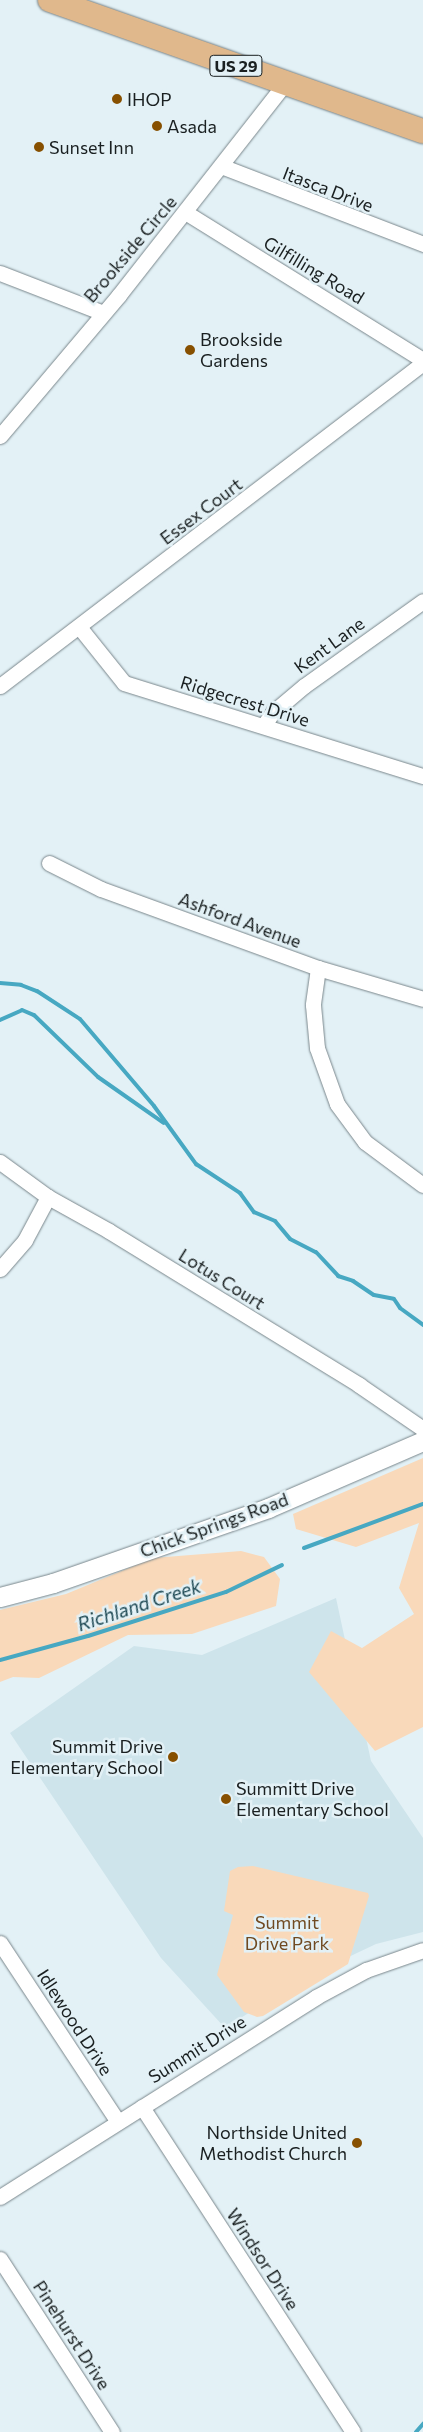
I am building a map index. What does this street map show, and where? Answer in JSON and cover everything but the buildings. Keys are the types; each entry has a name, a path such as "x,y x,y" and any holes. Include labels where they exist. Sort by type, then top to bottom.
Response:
{"main road":[{"name":"US 29","path":"50,0 94,7 285,83 423,131"}],"street":[{"name":"Brookside Circle","path":"0,436 47,384 102,312 119,295 285,83"},
{"name":"Itasca Drive","path":"221,166 423,244"},
{"name":"Gilfilling Road","path":"185,212 423,361"},
{"path":"0,273 102,312"},
{"name":"Essex Court","path":"0,686 80,628 423,361"},
{"name":"Kent Lane","path":"264,725 272,713 304,686 423,601"},
{"name":"Ridgecrest Drive","path":"80,628 124,683 423,776"},
{"name":"Ashford Avenue","path":"49,863 101,889 318,968 423,999"},
{"path":"318,968 314,1005 317,1048 337,1104 365,1142 423,1185"},
{"name":"Lotus Court","path":"0,1162 48,1197 109,1231 359,1385 423,1429"},
{"path":"0,1269 25,1240 48,1197"},
{"name":"Chick Springs Road","path":"0,1597 53,1583 268,1508 423,1441"},
{"name":"Idlewood Drive","path":"0,1943 118,2122"},
{"name":"Summit Drive","path":"0,2197 350,1977 423,1950"},
{"name":"Windsor Drive","path":"142,2107 353,2432"},
{"name":"Pinehurst Drive","path":"0,2259 112,2432"}],"shaded area":[{"name":"Summitt Drive Elementary School","path":"336,1598 371,1761 423,1838 423,1932 376,1944 302,1979 225,2028 161,1958 10,1733 134,1646 202,1655"}],"green space":[{"path":"423,1458 423,1727 375,1751 309,1672 331,1631 362,1648 414,1614 399,1588 419,1523 356,1547 296,1529 293,1514"},
{"path":"241,1551 264,1557 280,1579 276,1606 192,1634 128,1635 39,1678 13,1677 0,1682 0,1610 66,1594 153,1558"},
{"name":"Summit Drive Park","path":"253,1866 368,1893 369,1896 348,1964 263,2016 257,2017 244,2012 217,1975 233,1915 224,1911 230,1871 238,1867"}],"waterway":[{"path":"0,983 21,985 37,991 80,1019 154,1106 196,1164 240,1193 254,1212 275,1221 290,1239 316,1252 338,1276 353,1281 374,1295 394,1299 400,1308 423,1325"},
{"path":"0,1020 22,1010 34,1015 98,1077 164,1123"},
{"name":"Richland Creek","path":"304,1548 423,1504"},
{"name":"Richland Creek","path":"0,1660 88,1636 226,1592 282,1565"},
{"path":"416,2432 423,2424"}],"place":[{"name":"IHOP","path":"117,99"},
{"name":"Asada","path":"157,126"},
{"name":"Sunset Inn","path":"39,147"},
{"name":"Brookside Gardens","path":"190,350"},
{"name":"Summit Drive Elementary School","path":"173,1757"},
{"name":"Summitt Drive Elementary School","path":"226,1799"},
{"name":"Northside United Methodist Church","path":"357,2143"}]}
